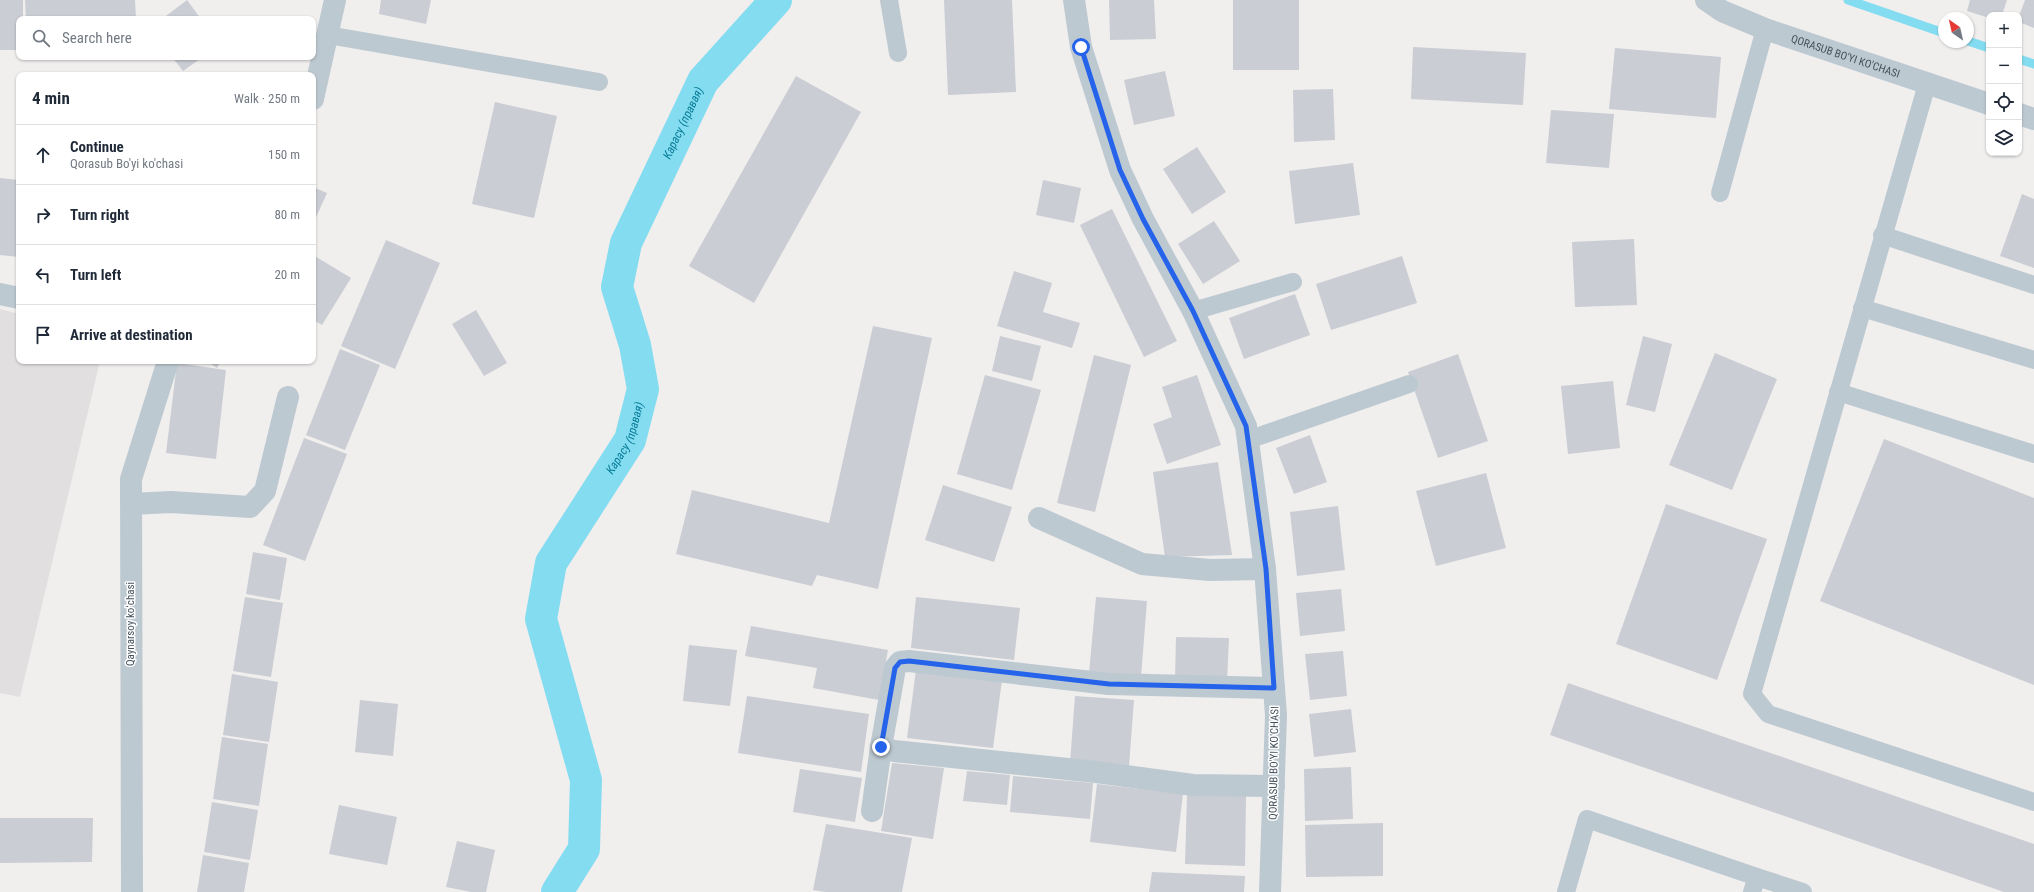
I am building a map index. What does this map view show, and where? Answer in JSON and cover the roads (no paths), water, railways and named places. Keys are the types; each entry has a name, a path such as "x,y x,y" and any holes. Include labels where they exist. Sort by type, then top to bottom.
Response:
{"street":[{"path":"316,86 335,0"},
{"name":"QORASUB BO'YI KO'CHASI","path":"1074,0 1081,47 1120,170 1143,219 1193,311 1246,426 1266,569 1276,715 1270,892"},
{"name":"QORASUB BO'YI KO'CHASI","path":"1706,0 1722,11 1765,29 1986,103"},
{"path":"2022,115 2034,119"},
{"path":"0,294 16,297"},
{"name":"Qaynarsoy koʻchasi","path":"132,892 130,703 131,479 167,364"},
{"path":"131,504 171,502 250,507 265,491 288,397"},
{"path":"1039,518 1142,564 1210,570 1266,569"},
{"path":"872,811 881,747 895,668 900,662 909,661 1109,684 1274,688"},
{"path":"881,747 894,751 1096,772 1193,785 1274,786"}],"lane":[{"path":"889,0 898,53"},
{"path":"1720,193 1765,29"},
{"path":"328,35 599,82"},
{"path":"1926,84 1752,694 1768,714 2034,802"},
{"path":"1882,235 2034,286"},
{"path":"1193,311 1293,282"},
{"path":"1862,308 2034,360"},
{"path":"1248,440 1409,384"},
{"path":"1838,392 2034,454"},
{"path":"1566,892 1587,819 1755,885 1803,892"}],"waterway":[{"name":"Карасу (правая)","path":"557,892 584,849 586,780 541,619 551,563 630,440 643,389 635,345 617,287 626,243 703,81 776,0"},
{"path":"1848,0 1938,31"},
{"path":"1974,43 1986,47"},
{"path":"2022,60 2034,64"}]}
